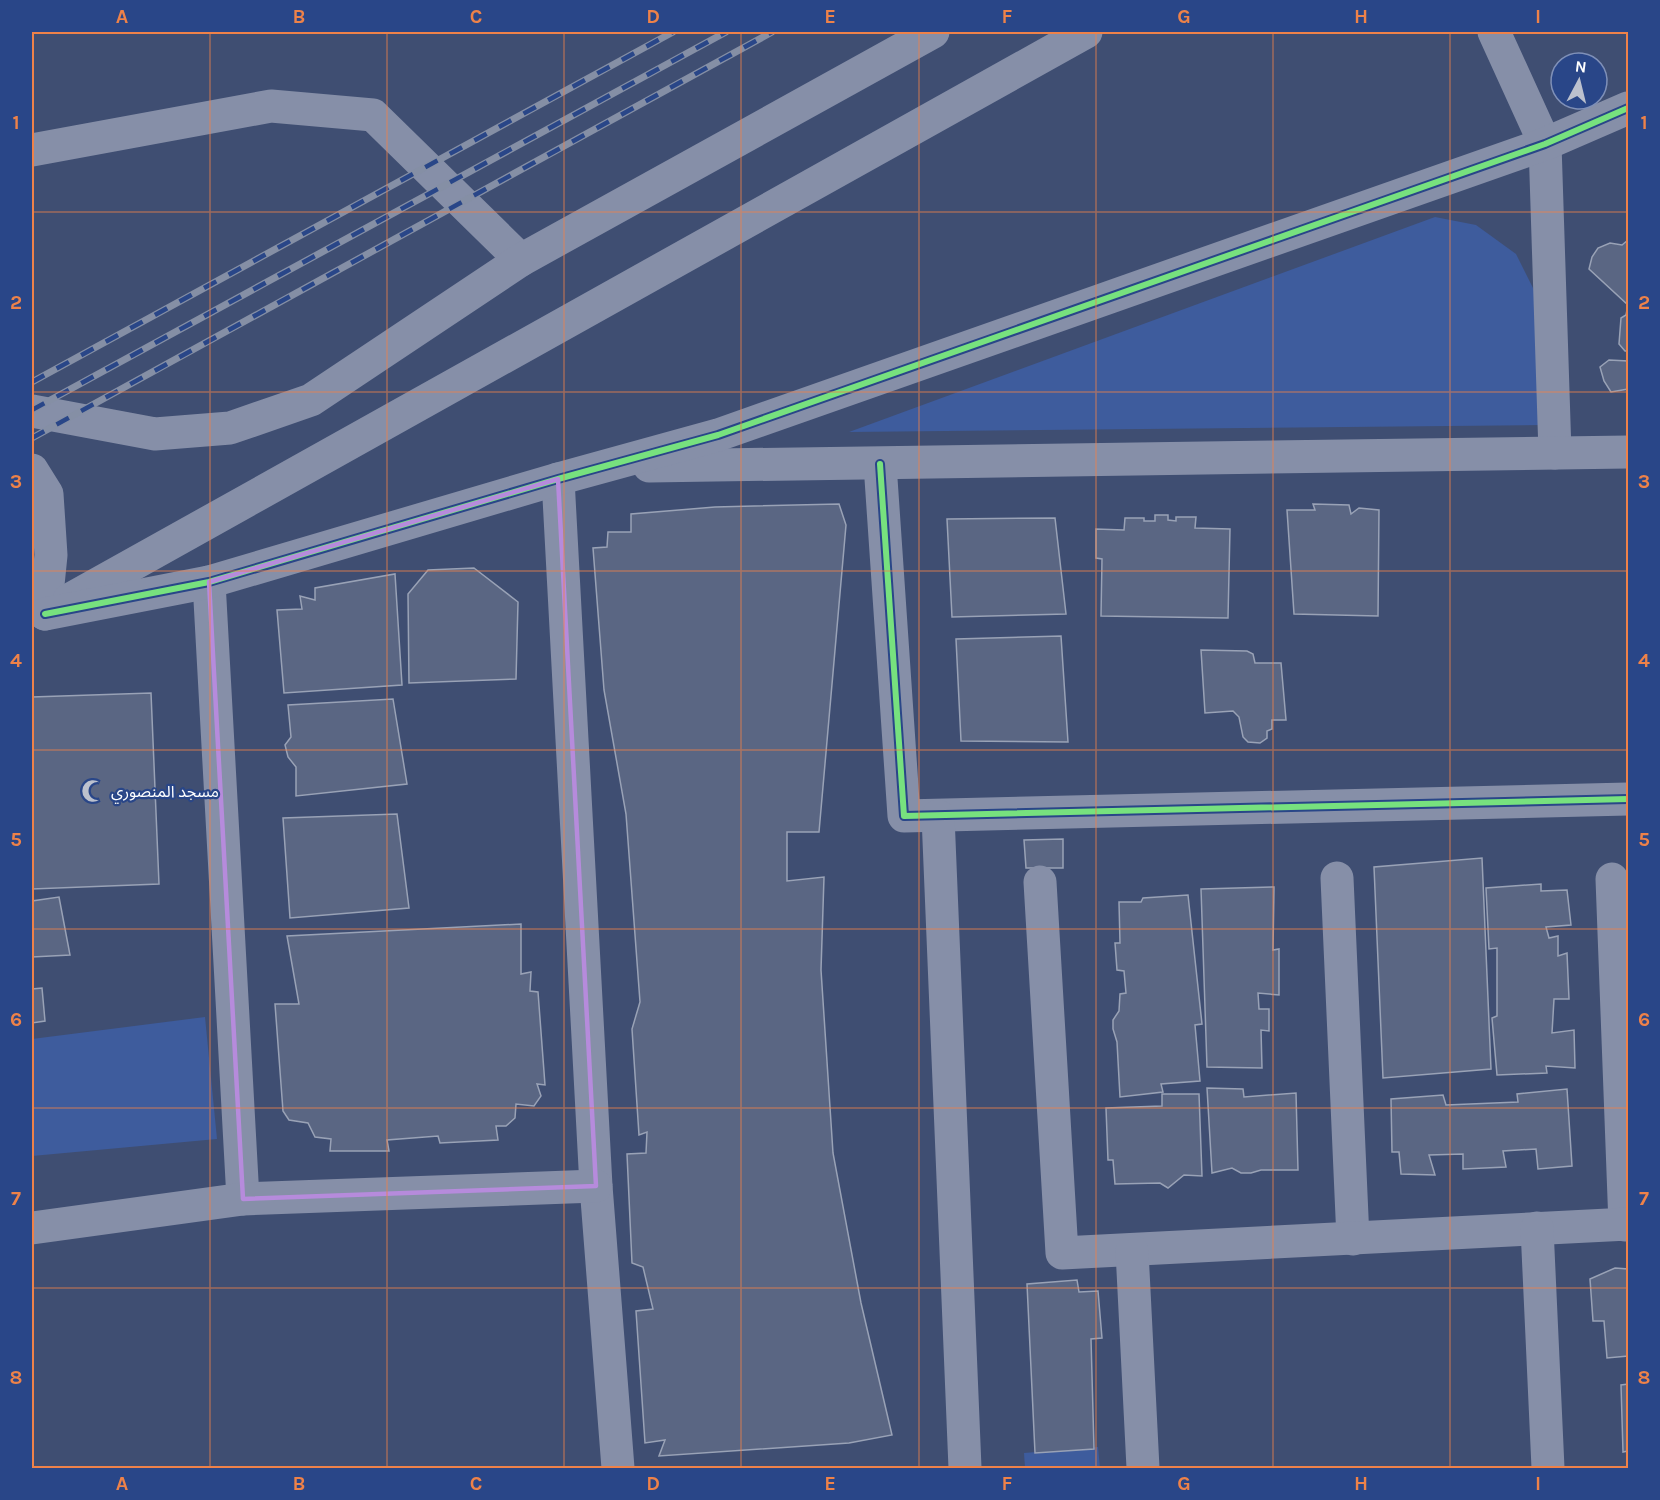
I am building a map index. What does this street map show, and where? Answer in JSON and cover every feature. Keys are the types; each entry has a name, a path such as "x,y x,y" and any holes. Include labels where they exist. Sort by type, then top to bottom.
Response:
{"street":[{"path":"32,411 155,434 230,428 311,400 521,260 933,32"},
{"path":"38,616 1086,32"},
{"path":"1494,32 1545,144 1554,453"},
{"path":"32,150 271,106 373,115 521,260"},
{"path":"38,616 209,582 558,478 718,435 1545,144 1629,108"},
{"path":"604,466 1629,452"},
{"path":"880,464 904,816 1629,800"},
{"path":"32,470 46,494 51,555 38,616"},
{"path":"558,478 596,1186 618,1468"},
{"path":"209,582 243,1198"},
{"path":"938,816 965,1468"},
{"path":"1337,878 1353,1239"},
{"path":"1040,882 1062,1254 1627,1225 1612,879"},
{"path":"32,1228 243,1198 596,1186"},
{"path":"1537,1228 1548,1468"},
{"path":"1132,1251 1143,1468"}],"highlighted area":[{"path":"558,479 596,1186 243,1199 209,582"}],"shaded area":[{"path":"1435,217 1476,225 1516,254 1534,290 1543,425 849,432"},
{"path":"205,1017 217,1139 32,1156 32,1039"},
{"path":"1098,1447 1100,1468 1025,1468 1024,1453"}],"building":[{"path":"1628,240 1628,305 1589,269 1592,257 1598,248 1610,243 1622,245"},
{"path":"1628,305 1628,351 1625,351 1619,344 1621,318 1626,315"},
{"path":"1609,360 1628,361 1628,389 1611,392 1604,381 1600,367"},
{"path":"839,504 846,525 819,832 787,832 787,881 824,877 821,970 833,1153 861,1303 892,1435 849,1443 659,1456 665,1440 645,1443 636,1311 653,1309 643,1267 632,1263 627,1154 646,1153 647,1132 639,1135 632,1029 640,1002 626,814 604,690 593,548 607,547 608,532 631,532 631,514 715,507"},
{"path":"1313,504 1349,505 1351,514 1359,508 1379,510 1378,616 1294,614 1287,510 1315,510"},
{"path":"1155,515 1168,515 1168,520 1176,521 1176,517 1196,517 1195,528 1230,529 1228,618 1101,616 1102,559 1096,558 1096,529 1124,530 1125,518 1144,518 1144,521 1155,521"},
{"path":"1055,518 1066,614 952,617 947,519"},
{"path":"474,568 518,602 516,679 409,683 408,594 428,570"},
{"path":"395,574 402,685 284,693 277,610 302,609 300,596 315,600 315,588"},
{"path":"1061,636 1068,742 961,741 956,639"},
{"path":"1201,650 1247,651 1253,654 1255,663 1281,663 1286,720 1272,720 1272,729 1267,731 1267,738 1260,743 1248,742 1243,737 1239,717 1233,711 1205,713"},
{"name":"مسجد المنصوري","path":"151,693 159,884 32,889 32,697"},
{"path":"393,699 407,784 296,796 296,767 288,757 285,745 291,737 288,705"},
{"path":"397,814 409,908 290,918 283,818"},
{"path":"1063,839 1063,868 1026,868 1024,840"},
{"path":"1482,858 1491,1069 1383,1078 1374,867"},
{"path":"1541,884 1541,891 1567,890 1571,925 1546,927 1549,938 1558,936 1558,956 1567,953 1569,999 1554,999 1552,1033 1574,1030 1575,1068 1546,1066 1547,1073 1497,1075 1492,1018 1497,1016 1497,948 1489,949 1486,888"},
{"path":"1274,887 1273,950 1279,949 1279,995 1258,993 1259,1009 1269,1009 1269,1031 1261,1030 1262,1068 1207,1067 1201,889"},
{"path":"1188,895 1202,1024 1195,1025 1200,1081 1161,1084 1163,1092 1120,1097 1117,1042 1113,1029 1113,1020 1119,1011 1120,994 1126,993 1124,971 1117,970 1115,943 1120,943 1119,902 1141,902 1143,898"},
{"path":"59,897 70,955 32,957 32,901"},
{"path":"521,924 521,974 531,972 530,991 538,992 545,1085 537,1084 541,1096 534,1106 516,1104 515,1118 506,1126 496,1126 498,1140 440,1143 438,1136 387,1140 389,1151 330,1151 331,1139 315,1137 308,1123 289,1120 283,1111 275,1004 299,1004 287,936"},
{"path":"42,988 45,1021 32,1023 32,989"},
{"path":"1207,1088 1243,1089 1244,1097 1296,1093 1298,1170 1261,1170 1241,1173 1232,1168 1212,1173"},
{"path":"1567,1089 1572,1166 1538,1169 1536,1149 1503,1151 1506,1167 1463,1169 1463,1154 1429,1155 1435,1175 1401,1174 1399,1152 1392,1152 1391,1099 1443,1095 1446,1105 1518,1102 1517,1094"},
{"path":"1162,1094 1199,1094 1202,1176 1184,1175 1168,1188 1160,1183 1115,1184 1113,1160 1108,1160 1106,1108 1162,1106"},
{"path":"1615,1268 1628,1269 1628,1356 1607,1358 1604,1321 1593,1321 1590,1279"},
{"path":"1077,1280 1079,1292 1098,1291 1102,1338 1091,1339 1094,1449 1035,1453 1027,1284"},
{"path":"1628,1384 1628,1451 1623,1452 1621,1385"}],"railway":[{"path":"32,382 673,32"},
{"path":"32,410 726,32"},
{"path":"32,438 772,32"}],"cycle path":[{"path":"45,614 209,582 558,479 718,435 1545,144 1628,108"},
{"path":"880,464 904,816 1628,799"}],"place":[{"name":"مسجد المنصوري","path":"93,791"}]}
